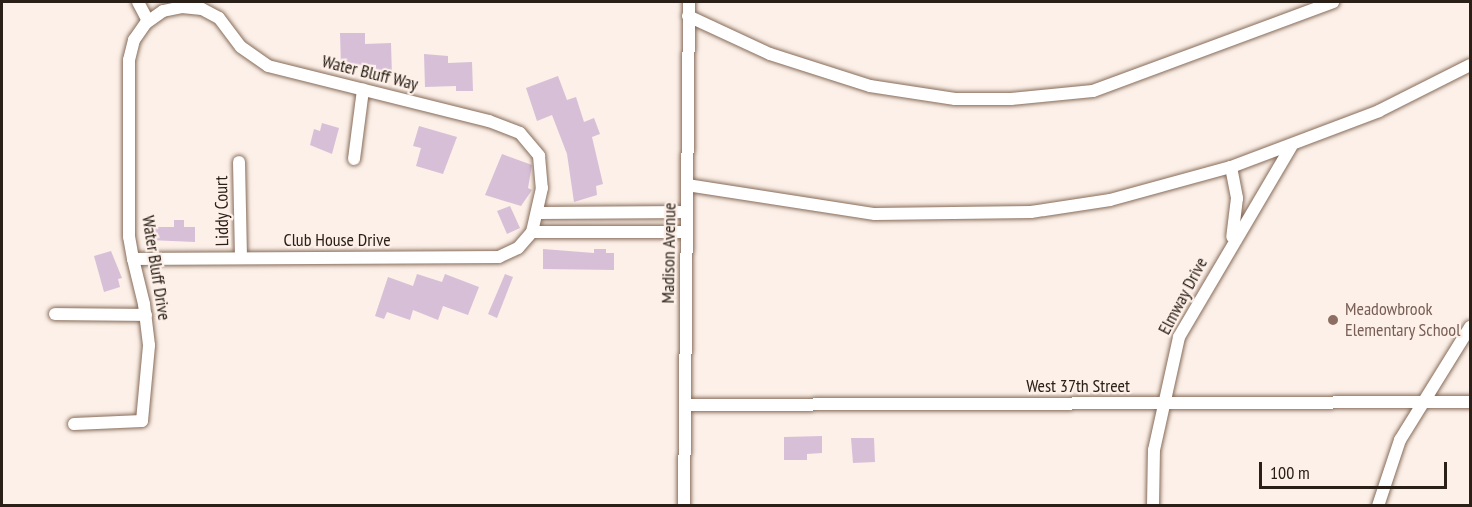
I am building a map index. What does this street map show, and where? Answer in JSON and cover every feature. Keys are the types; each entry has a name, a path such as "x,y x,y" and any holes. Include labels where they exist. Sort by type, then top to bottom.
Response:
{"street":[{"path":"138,2 148,21"},
{"name":"Madison Avenue","path":"684,506 688,2"},
{"path":"688,16 770,54 870,86 955,99 1011,99 1093,91 1333,2"},
{"name":"Water Bluff Way","path":"148,21 163,11 182,7 202,9 219,18 253,59 363,90 489,121 520,133 531,143 541,162 539,213"},
{"name":"Water Bluff Drive","path":"74,424 142,421 149,345 146,315 133,259 129,60 134,40 148,21"},
{"path":"687,185 876,214 953,215 1031,212 1110,200 1231,167 1291,147 1378,111 1470,65"},
{"path":"354,159 363,90"},
{"name":"Elmway Drive","path":"1153,506 1154,450 1162,404 1179,337 1229,247 1291,147"},
{"name":"Liddy Court","path":"239,162 241,258"},
{"name":"Elmway Drive","path":"1229,247 1237,198 1231,167"},
{"path":"539,213 687,212"},
{"name":"Club House Drive","path":"133,259 499,257 518,248 532,232 539,213"},
{"path":"532,232 687,232"},
{"path":"55,314 146,315"},
{"path":"1378,506 1400,440 1470,327"},
{"name":"West 37th Street","path":"685,405 1470,402"}],"building":[{"path":"340,33 365,33 365,44 391,43 392,76 376,76 376,65 341,66"},
{"path":"424,54 448,56 448,63 472,62 473,91 456,91 456,86 425,87"},
{"path":"558,76 567,100 576,97 584,122 594,118 600,134 592,137 603,184 596,186 597,195 574,202 567,154 552,115 537,121 526,88"},
{"path":"322,123 339,128 332,154 310,145 314,129 320,131"},
{"path":"419,126 457,137 443,174 416,166 421,148 413,146"},
{"path":"502,154 532,165 528,188 532,190 521,206 485,195"},
{"path":"510,206 520,228 507,234 497,211"},
{"path":"174,220 184,220 184,227 195,227 195,242 149,240 148,227 174,227"},
{"path":"543,249 594,253 594,249 606,249 606,253 614,253 614,270 543,269"},
{"path":"111,251 122,278 118,279 120,287 104,292 94,256"},
{"path":"417,274 442,282 445,274 479,287 468,315 443,306 438,320 413,310 410,320 387,312 384,319 375,316 388,277 413,286"},
{"path":"505,274 513,277 497,318 488,314"},
{"path":"822,436 822,453 807,454 807,460 784,460 784,437"},
{"path":"851,438 874,438 875,462 853,463"}],"place":[{"name":"Meadowbrook Elementary School","path":"1333,320"}]}
